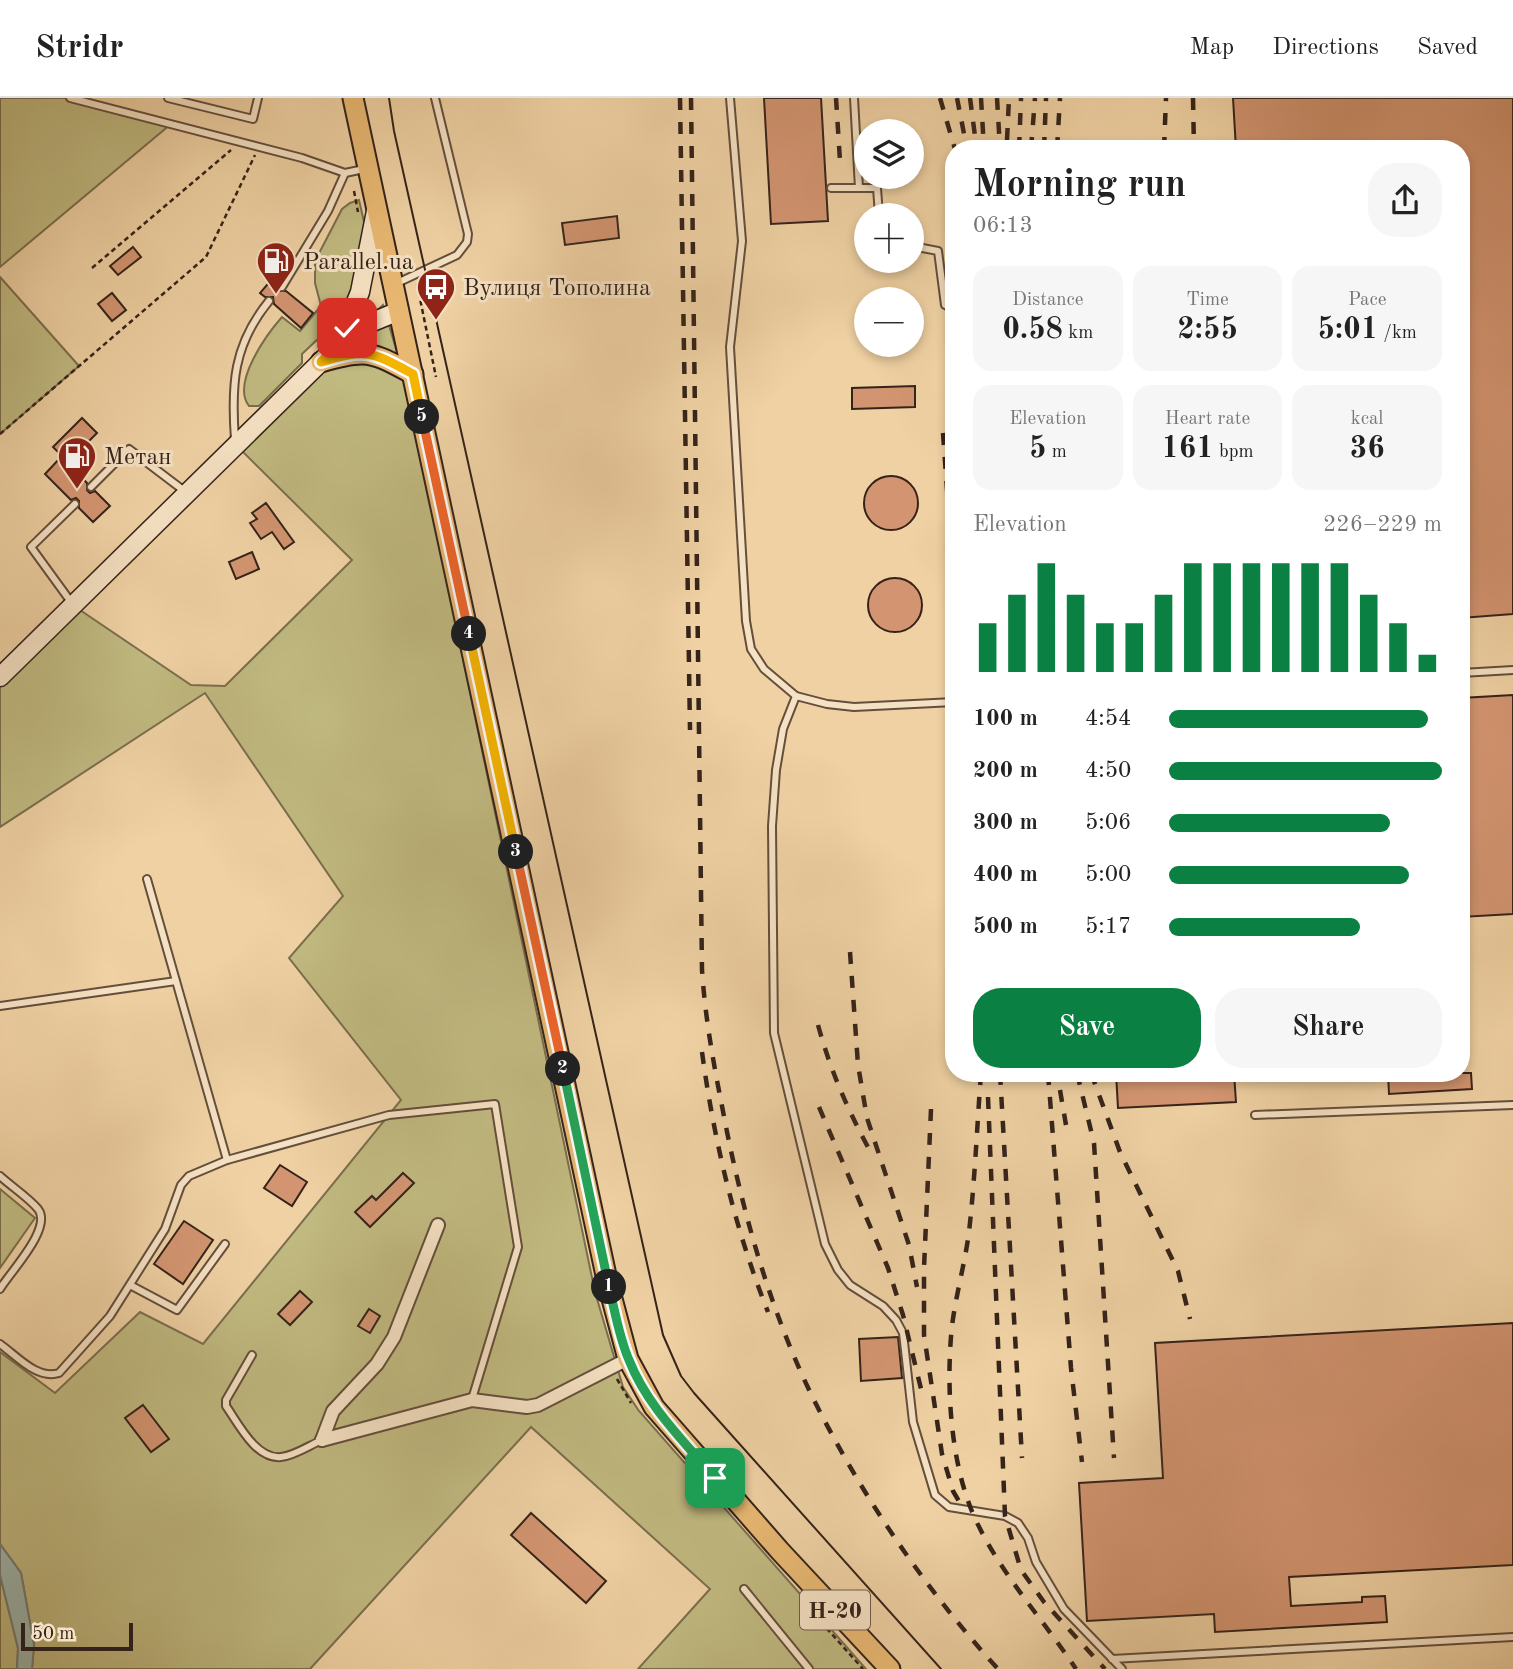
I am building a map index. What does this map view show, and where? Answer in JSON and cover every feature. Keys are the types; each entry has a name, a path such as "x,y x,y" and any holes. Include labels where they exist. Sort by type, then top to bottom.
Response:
{"main road":[{"path":"353,98 354,171 377,206 413,374"},
{"path":"338,345 360,292 377,206"},
{"path":"0,677 338,345 370,323 399,311"},
{"path":"321,362 361,353 373,354 413,374"},
{"name":"Н-20","path":"413,374 610,1292 628,1359 654,1407 780,1551 890,1669"}],"street":[{"path":"323,1440 333,1411 377,1364 394,1337 438,1225"},
{"path":"323,1440 472,1399 527,1407 538,1405 628,1359"}],"lane":[{"path":"70,98 354,171 282,287"},
{"path":"168,98 253,119 258,98"},
{"path":"393,285 457,255 467,242 468,234 435,98"},
{"path":"730,98 742,241 730,347 746,621 751,649 764,669 796,696 854,707 945,702"},
{"path":"854,98 855,119"},
{"path":"831,188 854,188"},
{"path":"924,249 938,251 945,305"},
{"path":"236,446 233,381 240,349 254,320 270,301"},
{"path":"91,487 129,449 188,494"},
{"path":"75,504 31,547 75,606"},
{"path":"1470,672 1513,670"},
{"path":"796,696 783,729 776,770 773,815 774,1033 825,1244 838,1270 850,1284 883,1306 896,1320 903,1333 913,1422 926,1473 935,1495 949,1507 1005,1516 1018,1523 1028,1538 1036,1562 1065,1609 1122,1669"},
{"path":"147,879 227,1160"},
{"path":"0,1006 176,981"},
{"path":"0,1344 40,1373 49,1376 59,1373 110,1316 165,1229 181,1185 189,1176 227,1160 388,1115 495,1104 518,1247 472,1399"},
{"path":"1255,1115 1513,1105"},
{"path":"0,1177 39,1210 43,1220 39,1233 0,1289"},
{"path":"130,1285 177,1310 225,1244"},
{"path":"252,1355 226,1400 226,1406 254,1445 262,1452 281,1457 323,1440"},
{"path":"744,1590 808,1669"},
{"path":"1112,1659 1513,1637"}],"path":[{"path":"92,268 240,142"},
{"path":"0,434 206,257 259,147"},
{"path":"354,171 361,224"},
{"path":"415,274 436,377"}],"shaded area":[{"path":"0,98 70,98 171,124 0,267"},
{"path":"359,200 365,226 355,289 342,321 337,321 302,354 302,363 259,406 249,406 244,385 253,359 282,317 300,331 321,306 315,283 315,261 342,209"},
{"path":"0,277 79,366 0,434"},
{"path":"383,305 404,376 595,1292 623,1387 639,1411 866,1669 638,1669 710,1589 531,1427 310,1669 32,1669 34,1645 21,1573 0,1544 0,1352 55,1393 140,1312 203,1344 401,1100 289,958 343,896 205,693 0,827 0,677 74,606 191,685 225,686 352,560 236,445 323,359"},
{"path":"0,1189 35,1218 0,1268"},
{"path":"0,1575 18,1648 17,1669 0,1669"}],"water":[{"path":"0,1544 21,1573 34,1645 32,1669 17,1669 18,1648 0,1575"}],"building":[{"path":"764,98 821,98 828,221 771,224"},
{"path":"1233,98 1513,98 1513,614 1470,617 1470,140 1235,140"},
{"path":"617,216 619,238 565,245 562,223"},
{"path":"133,247 141,257 118,275 110,266"},
{"path":"272,279 278,283 279,291 286,291 313,313 301,328 274,304 273,297 265,297 260,293"},
{"path":"112,293 126,310 112,321 98,304"},
{"path":"915,386 915,407 852,409 852,388"},
{"path":"82,418 97,433 68,462 53,447"},
{"path":"61,457 87,483 90,493 95,491 110,506 93,522 79,508 76,498 71,500 45,474"},
{"path":"891,476 910,484 918,503 910,522 891,530 872,522 864,503 872,484"},
{"path":"266,503 294,542 284,549 272,532 261,539 250,523 257,519 252,513"},
{"path":"252,552 259,569 236,579 229,562"},
{"path":"895,578 914,586 922,605 914,624 895,632 876,624 868,605 876,586"},
{"path":"1513,695 1513,914 1470,916 1470,697"},
{"path":"1471,1073 1472,1089 1389,1094 1388,1082 1470,1082"},
{"path":"1117,1082 1235,1082 1236,1102 1118,1108"},
{"path":"280,1165 307,1182 292,1206 264,1188"},
{"path":"403,1173 414,1183 370,1227 355,1212 372,1196 376,1200"},
{"path":"184,1221 213,1240 183,1284 154,1264"},
{"path":"300,1291 312,1302 290,1325 278,1314"},
{"path":"369,1309 380,1316 370,1333 358,1326"},
{"path":"1513,1323 1513,1565 1289,1577 1291,1606 1362,1602 1362,1597 1385,1596 1387,1622 1215,1632 1214,1614 1087,1621 1079,1483 1163,1478 1155,1343"},
{"path":"898,1337 902,1378 861,1381 859,1339"},
{"path":"143,1405 169,1439 151,1452 125,1418"},
{"path":"531,1513 606,1581 586,1603 511,1535"}],"tram line":[{"path":"389,98 394,131 663,1335 681,1376 694,1393 941,1669"}],"railway":[{"path":"680,98 690,730"},
{"path":"691,98 702,970 707,1021 719,1089 748,1222 772,1299 801,1373 837,1443 877,1511 947,1609 998,1669"},
{"path":"836,98 840,161"},
{"path":"940,98 952,140"},
{"path":"957,98 965,140"},
{"path":"970,98 975,136"},
{"path":"981,98 983,140"},
{"path":"997,98 999,140"},
{"path":"1007,140 1009,98"},
{"path":"1019,140 1021,98"},
{"path":"1032,140 1035,98"},
{"path":"1044,140 1046,98"},
{"path":"1058,140 1060,98"},
{"path":"1164,140 1166,98"},
{"path":"1193,98 1194,140"},
{"path":"943,433 945,461"},
{"path":"850,952 858,1065 867,1118 909,1245 917,1287"},
{"path":"818,1025 840,1090 870,1151"},
{"path":"702,1052 727,1184 745,1249 768,1312"},
{"path":"980,1082 969,1232 950,1348 954,1443 964,1488 981,1531 1006,1572 1076,1669"},
{"path":"1001,1082 1022,1458"},
{"path":"1049,1082 1071,1368 1082,1462"},
{"path":"1079,1082 1094,1143 1114,1458"},
{"path":"1094,1082 1120,1152 1178,1271 1190,1319"},
{"path":"1060,1090 1066,1125"},
{"path":"988,1097 1005,1516 1021,1570 1044,1602 1105,1669"},
{"path":"819,1107 888,1268 903,1315 923,1397"},
{"path":"931,1109 924,1335 942,1454 953,1491 964,1510"}],"place":[{"name":"Parallel.ua","path":"276,295"},
{"name":"Вулиця Тополина","path":"436,321"},
{"name":"Метан","path":"77,490"}],"route":[{"path":"347,328 338,345 321,362 339,356 373,354 413,374 607,1280 628,1359 654,1407 715,1478"}]}
